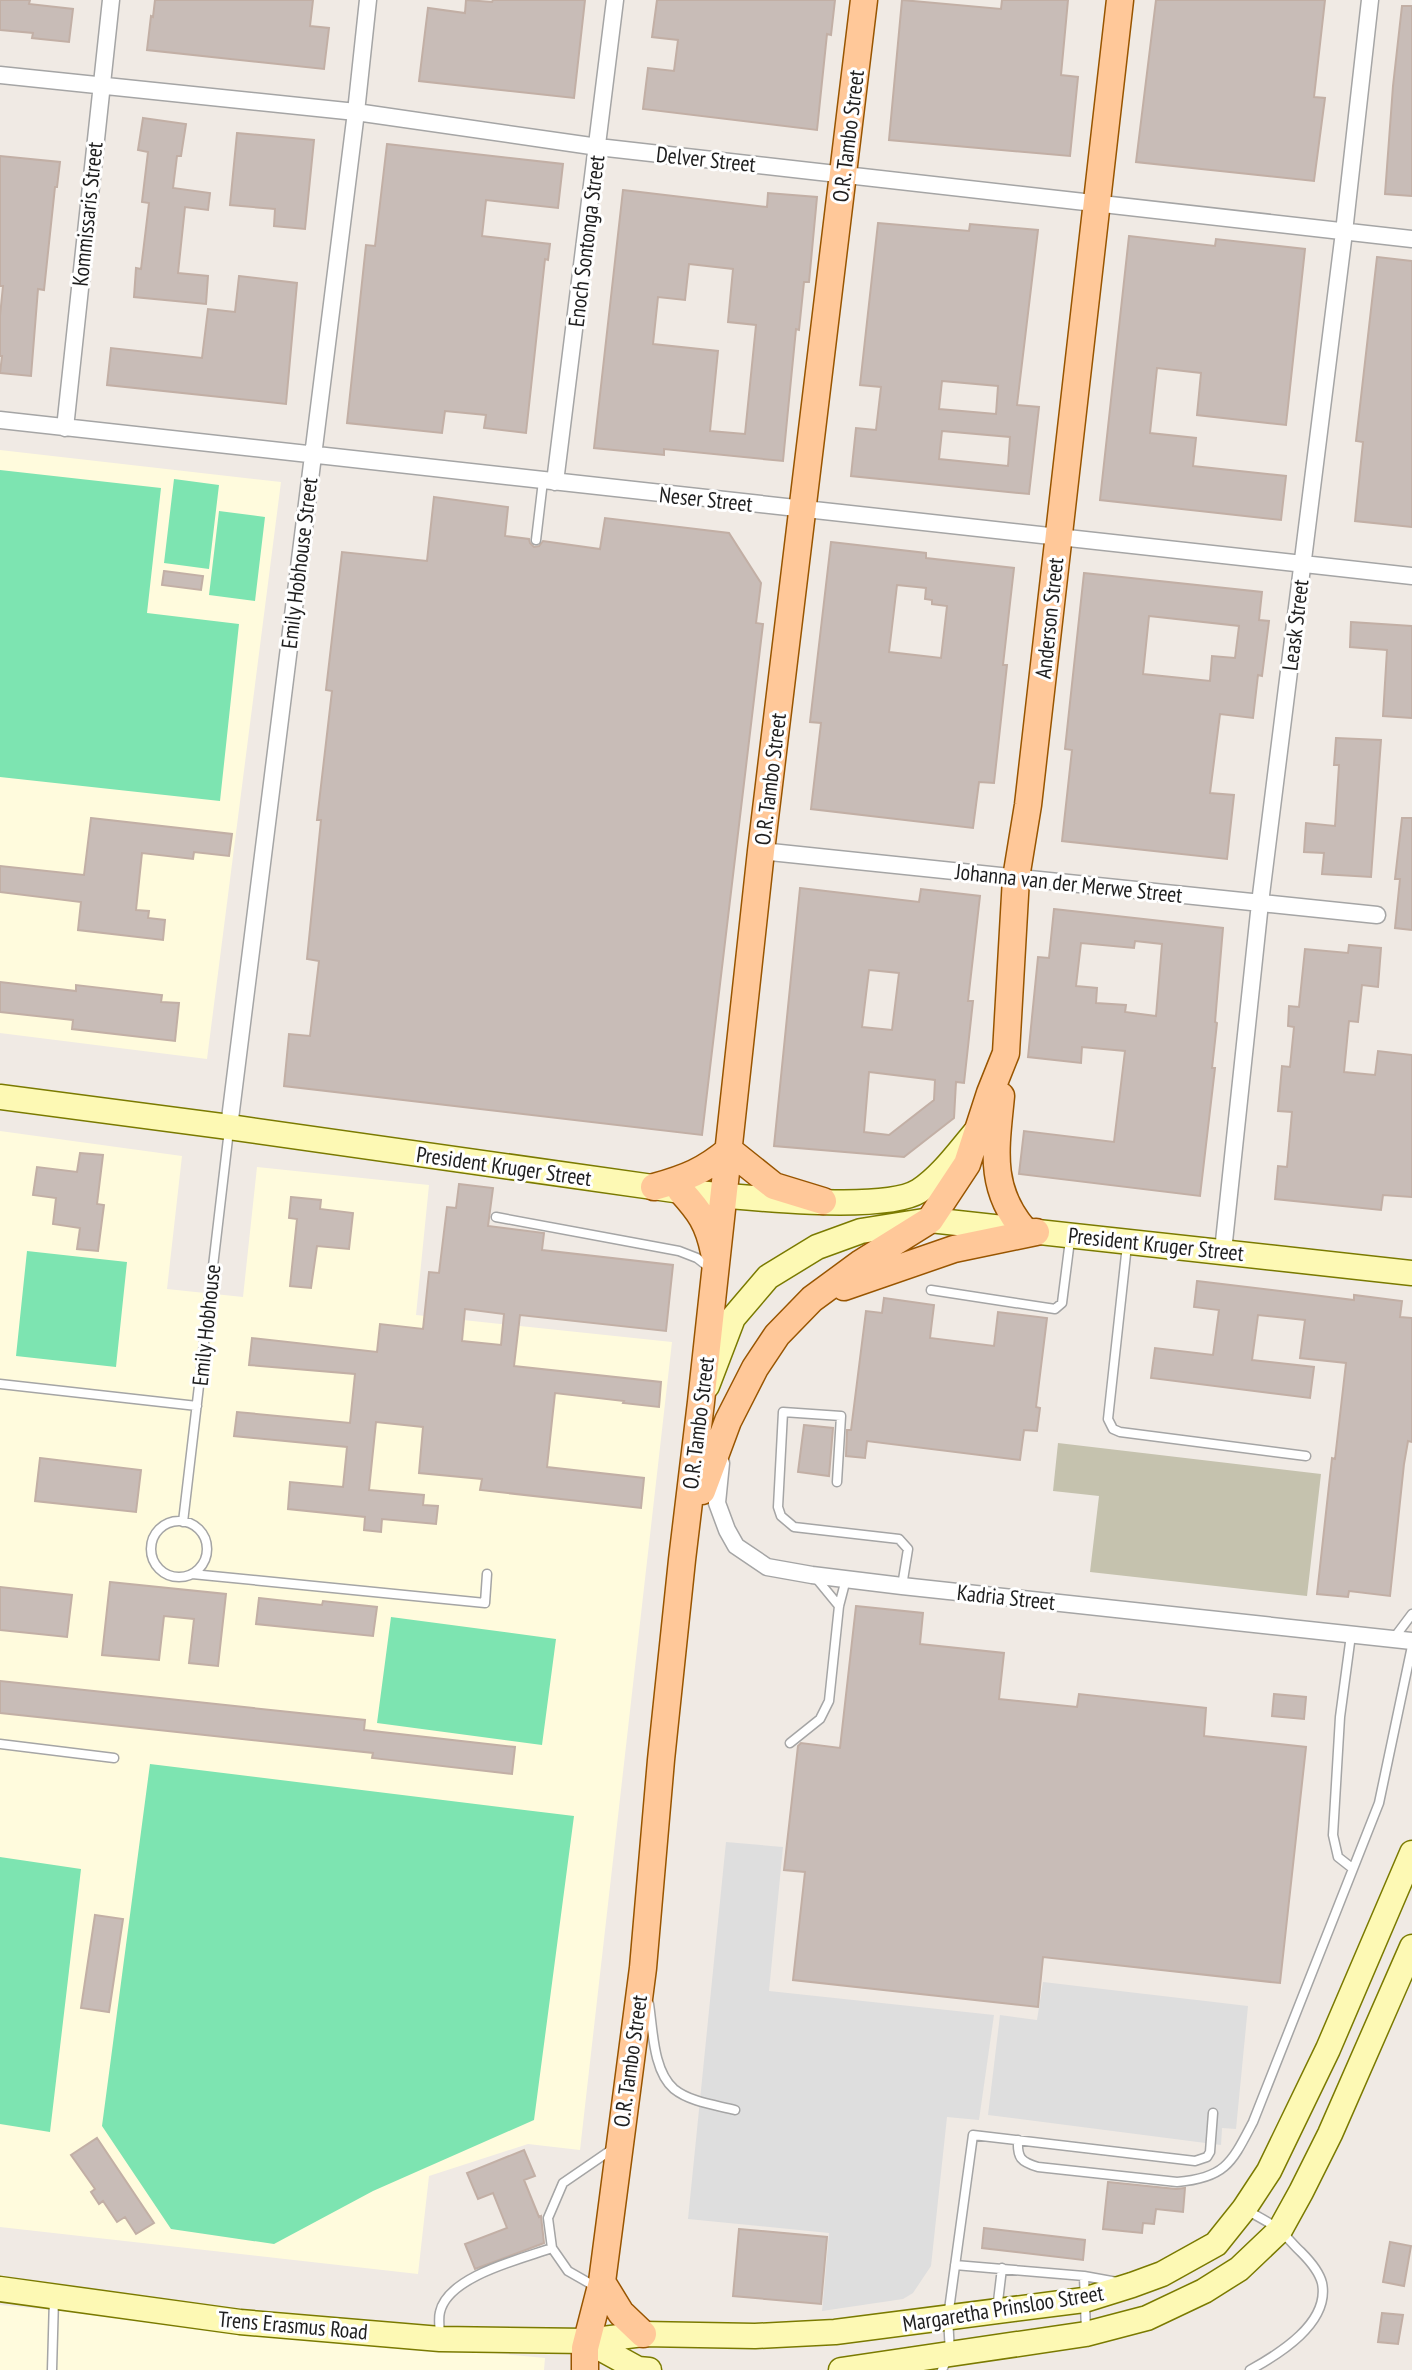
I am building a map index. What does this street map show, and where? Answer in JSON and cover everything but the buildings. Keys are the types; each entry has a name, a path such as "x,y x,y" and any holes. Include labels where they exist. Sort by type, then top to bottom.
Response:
{"main road":[{"name":"O.R. Tambo Street","path":"585,2370 587,2341 601,2286 643,1968 682,1560 761,851 864,0"},
{"name":"Anderson Street","path":"930,1220 967,1164 1006,1053 1016,878 1028,805 1120,0"},
{"path":"1006,1053 996,1146 998,1183 1013,1217 1030,1231"},
{"path":"654,1187 687,1178 710,1166 729,1150 774,1186 823,1201"},
{"path":"681,1191 698,1209 708,1227 716,1267"},
{"name":"O.R. Tambo Street","path":"682,1560 708,1470 728,1421 755,1368 777,1335 812,1299 861,1263 930,1220"},
{"path":"812,1299 954,1249 1030,1231"},
{"path":"601,2286 636,2334"}],"street":[{"name":"Kommissaris Street","path":"65,428 111,0"},
{"name":"Emily Hobhouse Street","path":"229,1127 368,0"},
{"name":"Enoch Sontonga Street","path":"549,481 598,147 615,0"},
{"name":"Leask Street","path":"1223,1251 1260,903 1370,0"},
{"name":"Delver Street","path":"0,75 356,112 598,147 1412,239"},
{"name":"Neser Street","path":"0,420 1412,576"},
{"name":"Johanna van der Merwe Street","path":"761,851 1377,915"},
{"name":"President Kruger Street","path":"0,1097 681,1191 823,1201 882,1202 904,1198 919,1191 948,1164 980,1126"},
{"name":"President Kruger Street","path":"701,1402 733,1318 768,1277 817,1247 861,1231 930,1220 1412,1273"},
{"name":"Kadria Street","path":"728,1421 717,1503 736,1546 767,1567 902,1586 1352,1634 1412,1644"},
{"name":"Margaretha Prinsloo Street","path":"636,2334 755,2336 835,2332 997,2310 1084,2288 1132,2285 1162,2274 1216,2244 1269,2171 1328,2049 1412,1853"},
{"name":"Margaretha Prinsloo Street","path":"841,2370 946,2362 1086,2334 1147,2318 1204,2291 1239,2269 1280,2230 1330,2134 1412,1947"},
{"name":"Trens Erasmus Road","path":"0,2289 240,2322 440,2339 587,2341 636,2334"},
{"name":"Trens Erasmus Road","path":"587,2341 638,2369"},
{"path":"638,2369 649,2370"}],"lane":[{"path":"536,540 549,481"},
{"name":"Emily Hobhouse","path":"183,1522 229,1127"},
{"path":"496,1217 679,1251 716,1267"},
{"path":"931,1290 1055,1309 1062,1303 1071,1235"},
{"path":"1128,1241 1108,1419 1110,1425 1120,1432 1306,1456"},
{"path":"0,1384 197,1406"},
{"path":"837,1482 841,1416 783,1412 778,1507 781,1516 794,1527 899,1539 908,1549 902,1586"},
{"path":"192,1574 200,1568 207,1551 201,1532 183,1522 164,1526 155,1534 151,1546 152,1558 158,1568 168,1575 180,1577 192,1574 485,1603 487,1574"},
{"path":"812,1575 839,1606"},
{"path":"790,1743 820,1719 829,1701 839,1606 846,1579"},
{"path":"1394,1639 1412,1614"},
{"path":"1352,1634 1340,1717 1333,1835 1338,1857 1352,1868"},
{"path":"1018,2140 1017,2154 1021,2160 1038,2167 1177,2182 1213,2176 1237,2153 1253,2122 1379,1803 1412,1644"},
{"path":"0,1744 114,1758"},
{"path":"643,1968 657,2055 664,2076 675,2090 735,2110"},
{"path":"946,2362 948,2317 973,2135 1195,2161 1207,2157 1210,2152 1213,2113"},
{"path":"601,2286 568,2271 552,2248 548,2218 559,2189 568,2178 619,2145"},
{"path":"1244,2209 1280,2230 1311,2263 1322,2282 1322,2298 1314,2319 1298,2338 1250,2370"},
{"path":"440,2339 439,2313 445,2300 462,2283 552,2248"},
{"path":"955,2265 1002,2268 1084,2288 1086,2334"},
{"path":"997,2310 1002,2268"},
{"path":"52,2370 54,2297"}],"shaded area":[{"path":"0,450 281,482 207,1059 0,1033"},
{"path":"0,1131 182,1156 167,1289 243,1297 257,1167 429,1185 416,1315 672,1342 580,2150 528,2144 429,2176 418,2274 0,2227"},
{"path":"1058,1443 1321,1474 1307,1596 1090,1572 1099,1496 1053,1491"},
{"path":"726,1842 783,1847 769,1991 994,2015 979,2120 947,2117 931,2266 913,2293 903,2299 822,2311 829,2233 688,2219"},
{"path":"1043,1982 1248,2006 1236,2129 1222,2128 1221,2145 988,2115 1000,2015 1037,2020"},
{"path":"0,2305 545,2358 544,2370 0,2370"}],"green space":[{"path":"0,470 161,488 147,613 239,624 220,801 0,777"},
{"path":"174,479 219,485 209,569 164,563"},
{"path":"219,511 265,517 255,601 209,595"},
{"path":"27,1251 127,1262 116,1367 16,1356"},
{"path":"391,1617 556,1639 542,1745 377,1723"},
{"path":"150,1764 574,1816 534,2120 373,2191 274,2244 171,2229 102,2126"},
{"path":"0,1857 81,1869 50,2132 0,2124"}]}
